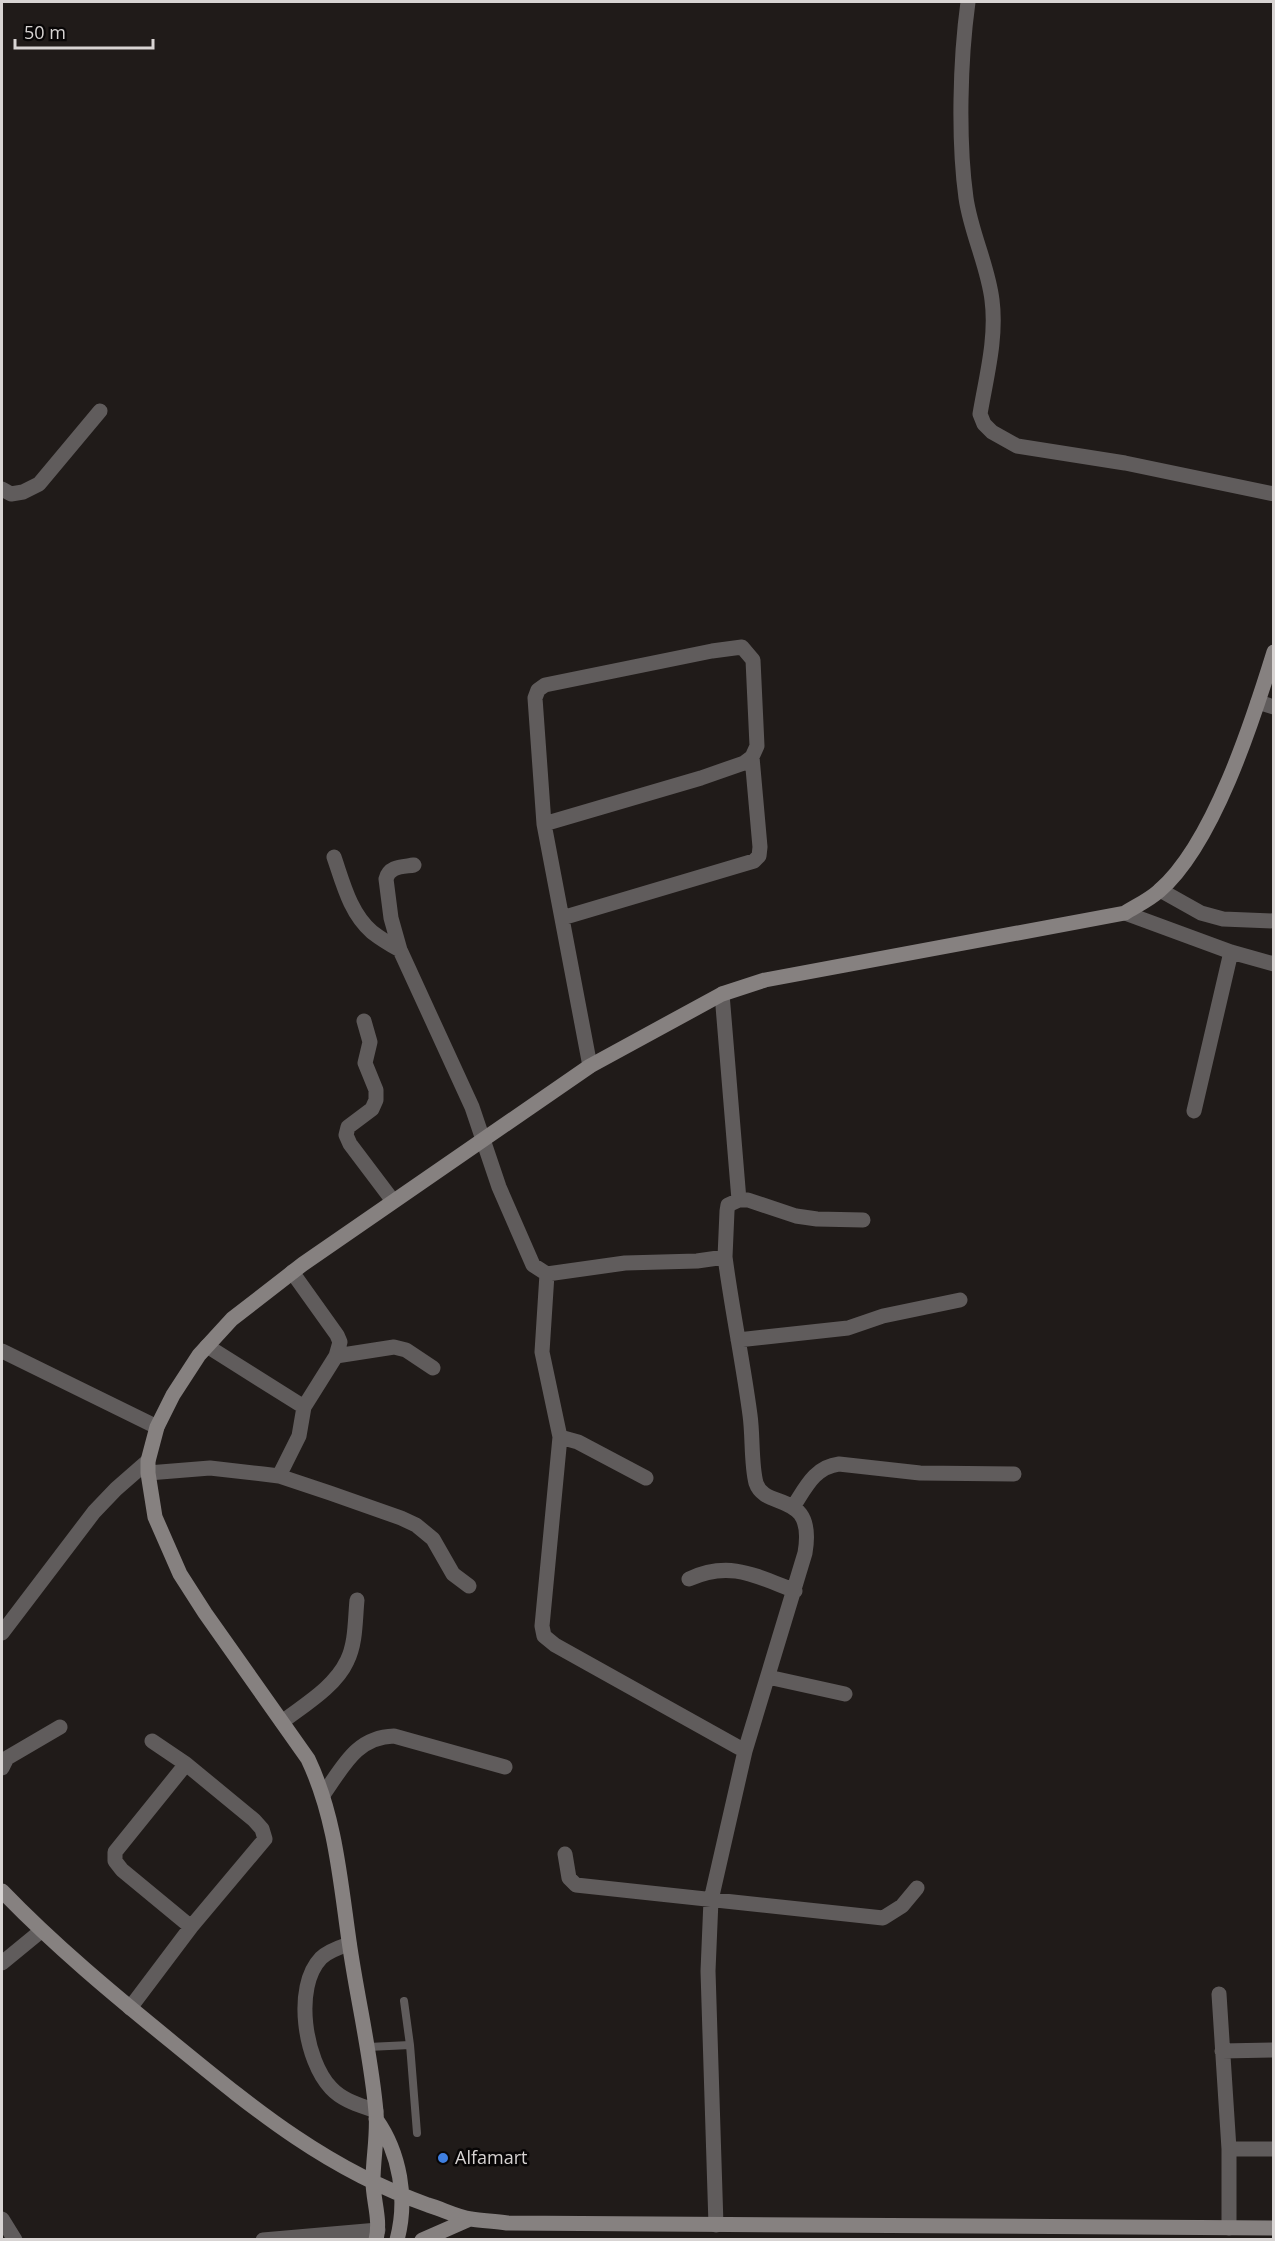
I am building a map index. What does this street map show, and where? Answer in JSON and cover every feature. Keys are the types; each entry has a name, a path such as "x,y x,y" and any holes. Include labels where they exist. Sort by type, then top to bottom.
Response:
{"main road":[{"path":"377,2235 377,2207 373,2183 376,2115 368,2047 335,1842 322,1795 308,1759 180,1574 155,1517 148,1467 157,1427 173,1395 207,1346 232,1319 292,1272 590,1066 722,994 765,980 1125,913 1160,890 1186,860 1217,803 1258,702 1274,652"},
{"path":"2,1891 40,1931 130,2008 278,2126 311,2149 373,2183 470,2219 507,2223 716,2224 974,2233 1274,2228"},
{"path":"376,2115 391,2144 403,2196 397,2240"},
{"path":"422,2240 470,2219"}],"street":[{"path":"968,2 963,81 966,201 993,303 991,345 980,414 984,424 992,432 1017,446 1125,463 1274,494"},
{"path":"2,489 11,494 23,492 39,484 100,411"},
{"path":"544,824 744,764 752,757 757,746 753,660 742,647 648,663 545,685 538,690 536,698 544,824 590,1066"},
{"path":"1258,702 1274,707"},
{"path":"562,918 754,861 759,856 760,847 752,757"},
{"path":"334,857 357,915 372,932 400,951"},
{"path":"414,865 394,868 387,874 386,879 391,918 400,951 472,1107 499,1187 532,1265 547,1274 625,1263 697,1261 725,1257"},
{"path":"1160,890 1201,913 1223,919 1274,921"},
{"path":"1125,913 1231,952 1274,964"},
{"path":"1194,1111 1231,952"},
{"path":"722,994 739,1200"},
{"path":"364,1021 370,1042 365,1063 376,1090 376,1100 372,1109 348,1127 346,1135 350,1144 393,1202"},
{"path":"716,2224 708,1971 711,1900 745,1750 795,1591 807,1541 807,1525 804,1518 793,1508 764,1494 756,1482 751,1420 725,1257 727,1211 728,1206 739,1200 748,1200 806,1217 863,1220"},
{"path":"279,1476 299,1436 304,1407 336,1356 340,1342 292,1272"},
{"path":"547,1274 542,1352 560,1437 542,1626 544,1636 555,1645 745,1750"},
{"path":"738,1340 848,1328 883,1316 960,1299"},
{"path":"207,1346 304,1407"},
{"path":"336,1356 394,1347 406,1350 433,1368"},
{"path":"2,1351 157,1427"},
{"path":"560,1437 590,1448 646,1478"},
{"path":"793,1508 814,1475 839,1464 920,1473 1014,1474"},
{"path":"2,1633 94,1512 116,1489 148,1467 210,1468 279,1476 401,1518 416,1525 433,1539 453,1574 470,1586"},
{"path":"689,1579 710,1571 727,1569 748,1573 795,1591"},
{"path":"282,1722 334,1679 347,1663 352,1649 357,1600"},
{"path":"768,1677 845,1694"},
{"path":"2,1768 8,1758 60,1727"},
{"path":"322,1795 355,1751 367,1741 378,1737 394,1736 505,1767"},
{"path":"130,2008 191,1927 265,1839 262,1828 254,1820 186,1764 152,1741"},
{"path":"186,1764 115,1852 115,1861 122,1870 191,1927"},
{"path":"565,1854 569,1878 576,1885 883,1918 902,1906 917,1888"},
{"path":"2,1963 40,1931"},
{"path":"350,1944 331,1951 321,1958 311,1972 305,2008 306,2028 312,2059 319,2073 331,2088 343,2098 376,2115"},
{"path":"1219,1994 1229,2149 1229,2228"},
{"path":"1222,2051 1274,2050"},
{"path":"1229,2149 1274,2149"},
{"path":"2,2219 15,2240"},
{"path":"263,2240 377,2235"}],"lane":[{"path":"404,2001 417,2133"},
{"path":"368,2047 410,2045"}],"place":[{"name":"Alfamart","path":"443,2158"}]}
